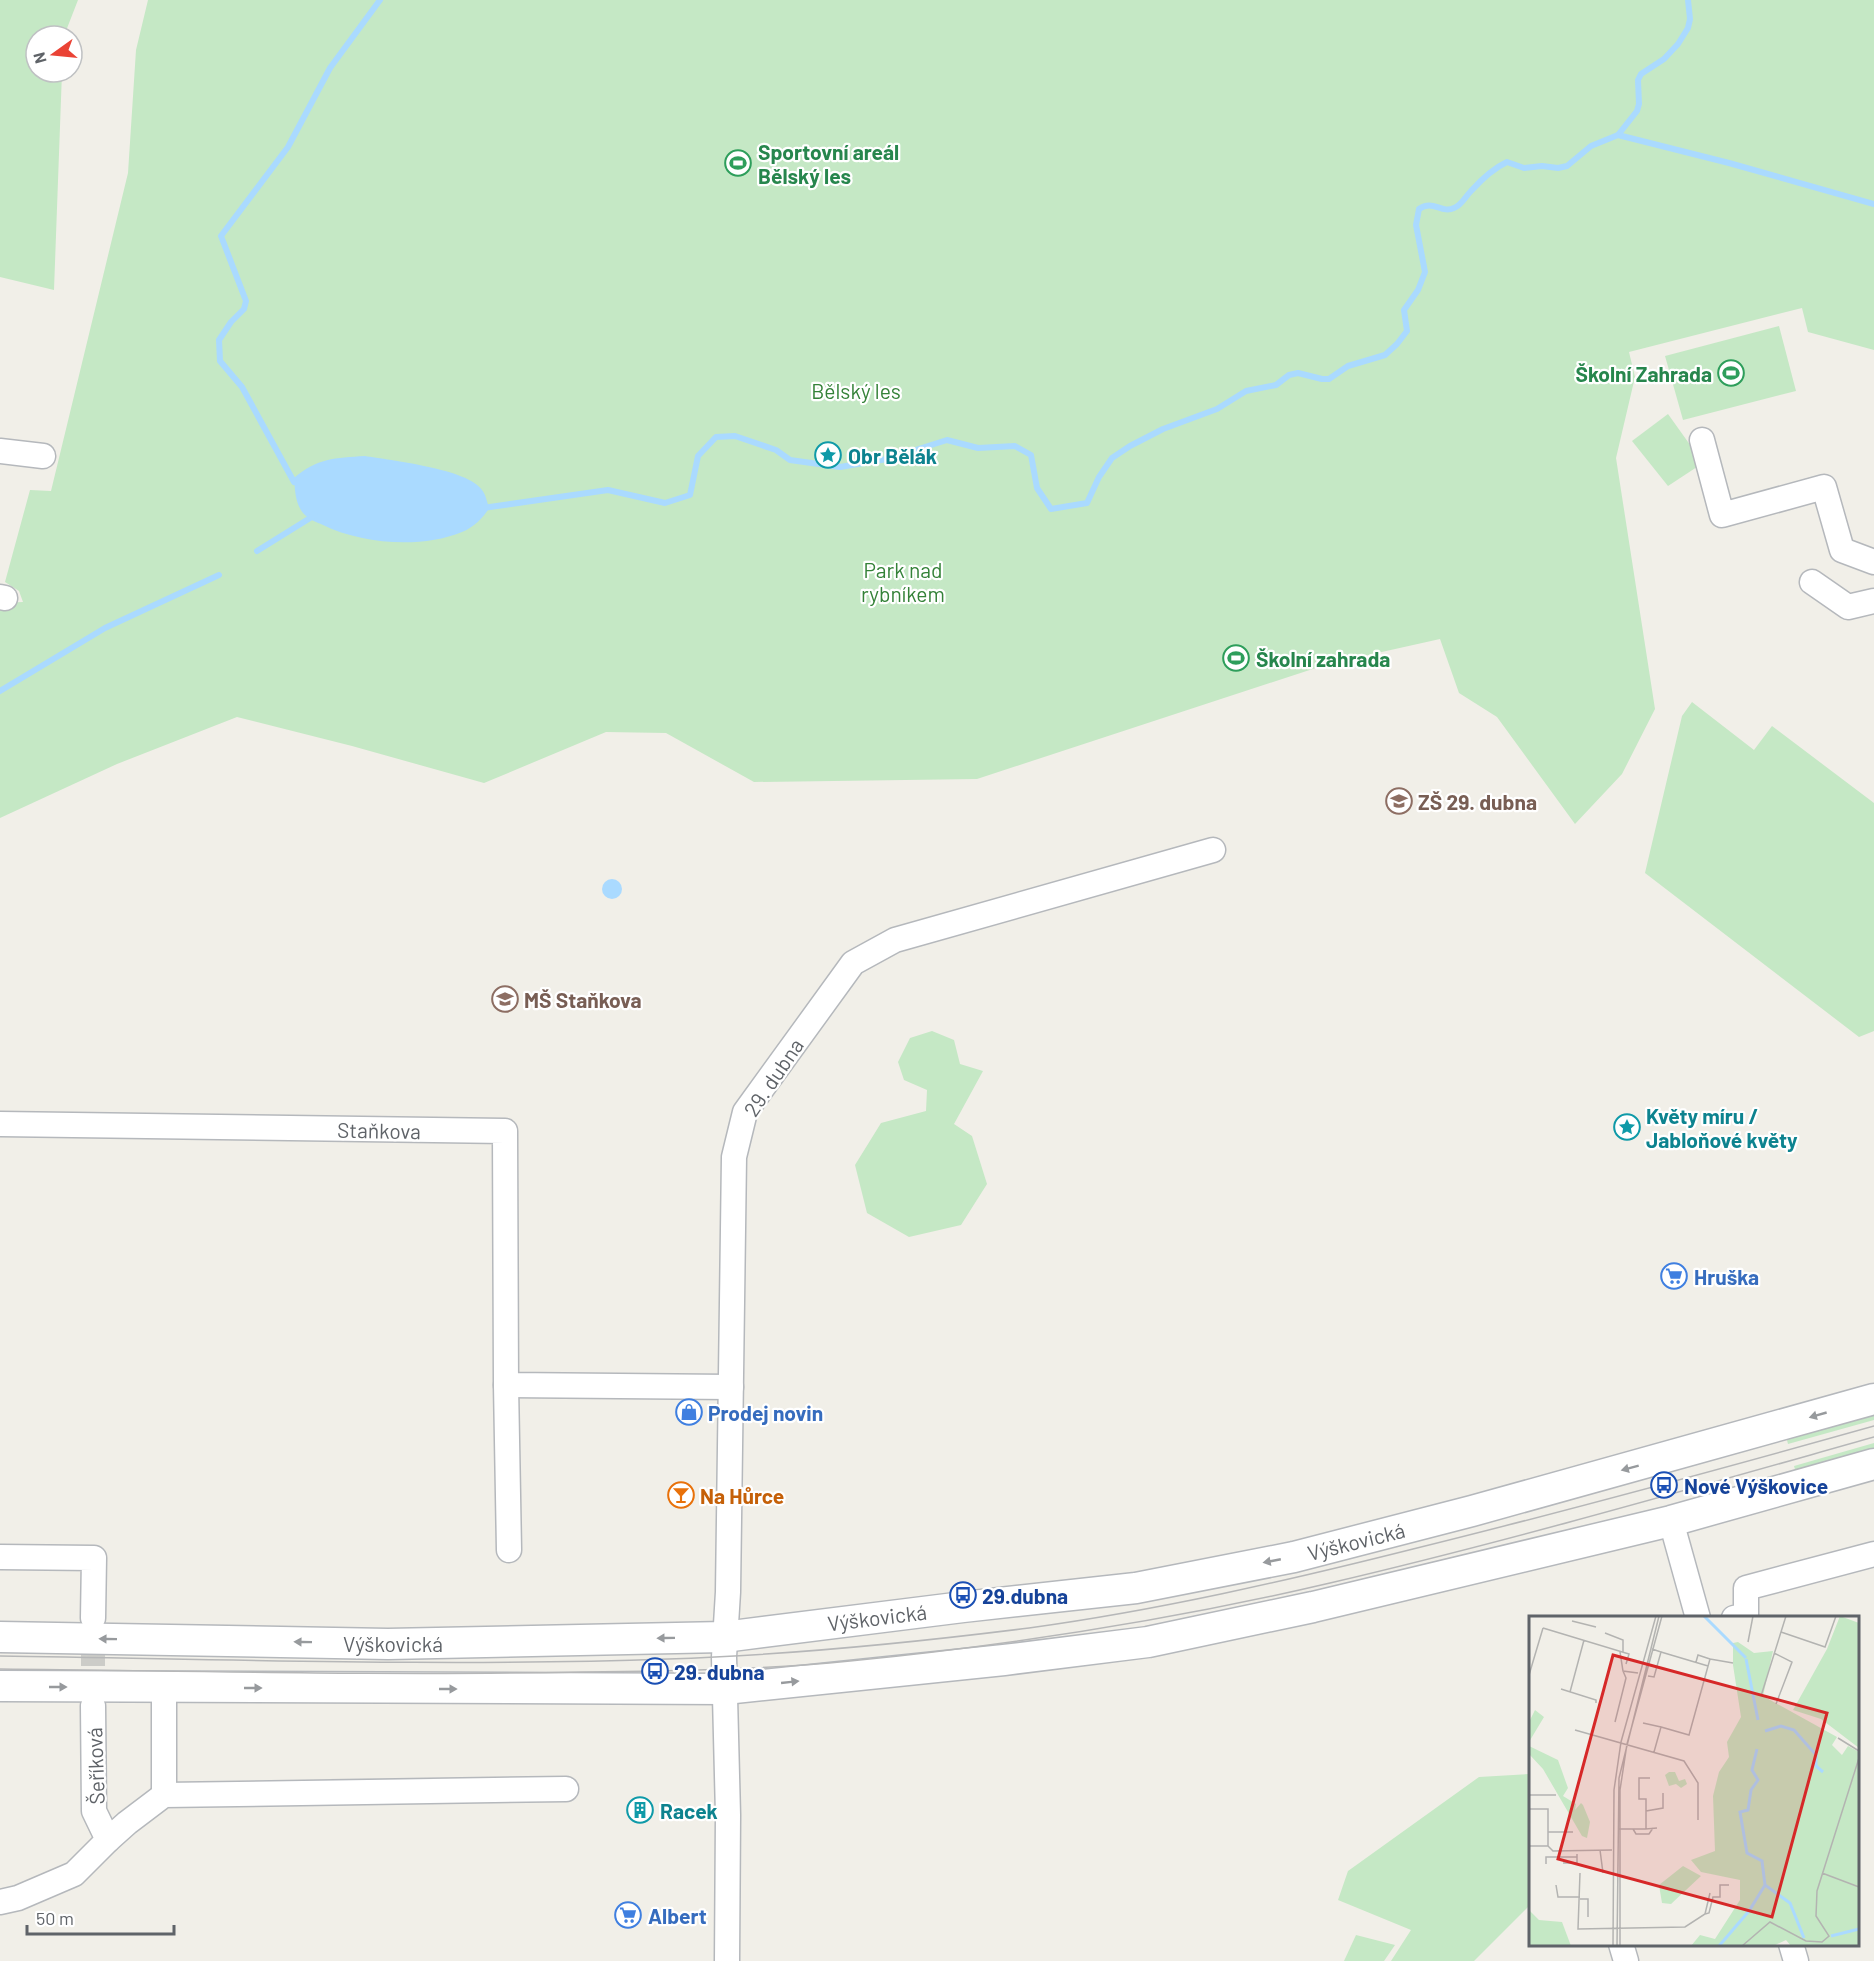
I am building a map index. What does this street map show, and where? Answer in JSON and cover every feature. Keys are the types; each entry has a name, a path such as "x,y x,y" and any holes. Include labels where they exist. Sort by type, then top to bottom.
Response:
{"street":[{"path":"1701,440 1722,515 1824,488 1842,550 1874,562"},
{"path":"0,451 43,456"},
{"path":"1812,582 1848,607 1874,601"},
{"name":"29. dubna","path":"727,1961 728,1815 724,1647 728,1592 734,1157 745,1112 853,963 895,940 1213,850"},
{"name":"Staňkova","path":"0,1124 505,1131 509,1550"},
{"path":"506,1385 731,1387"},
{"name":"Výškovická","path":"0,1637 724,1647 963,1607 1136,1588 1294,1557 1472,1511 1874,1399"},
{"path":"0,1686 725,1689 1004,1660 1148,1642 1335,1602 1671,1521 1874,1464"},
{"path":"1671,1521 1698,1616"},
{"path":"1743,1616 1746,1588 1874,1554"},
{"path":"0,1557 94,1558 93,1618"},
{"path":"164,1687 164,1795"},
{"name":"Šeříková","path":"93,1706 94,1811 108,1840"},
{"path":"0,1902 18,1898 74,1874 127,1823 164,1795 566,1789"},
{"path":"1622,1946 1626,1961"},
{"path":"1792,1946 1796,1961"}],"green space":[{"path":"0,0 78,0 69,24 24,24 24,84 62,84 54,290 0,277"},
{"name":"Bělský les","path":"148,0 1874,0 1874,350 1808,332 1802,308 1629,352 1635,377 1616,458 1655,709 1622,774 1575,824 1497,717 1459,693 1440,639 1328,664 977,779 754,782 666,733 606,732 484,783 237,717 117,764 0,818 0,603 23,602 19,591 5,582 30,490 51,491 128,173 136,50"},
{"name":"Školní Zahrada","path":"1779,326 1796,391 1683,420 1665,356"},
{"path":"1668,414 1703,463 1668,486 1632,441"},
{"path":"1692,702 1754,750 1772,726 1874,803 1874,1031 1859,1037 1645,873 1682,716"},
{"path":"932,1031 954,1040 960,1064 983,1071 954,1124 972,1136 987,1184 961,1225 909,1237 867,1213 855,1165 881,1123 926,1111 927,1090 904,1080 898,1062 910,1038"},
{"path":"1874,1412 1874,1420 1788,1444 1786,1436"},
{"path":"1874,1443 1874,1452 1796,1473 1794,1466"},
{"path":"1529,1774 1529,1906 1474,1961 1391,1961 1411,1930 1338,1900 1348,1871 1479,1777"},
{"path":"1356,1935 1395,1945 1384,1961 1344,1961"}],"water":[{"path":"365,456 409,463 462,476 482,490 489,508 478,522 462,532 428,541 410,542 373,540 355,536 323,525 305,515 297,501 294,478 302,471 319,463"},
{"path":"612,879 619,882 622,889 619,896 612,899 605,896 602,889 605,882"}],"waterway":[{"path":"294,482 242,387 220,361 219,340 231,322 244,309 246,301 221,236 288,147 330,68 380,0"},
{"path":"483,508 608,490 665,503 690,495 698,456 716,437 735,436 776,450 790,460 840,467 887,459 947,440 978,448 1015,446 1031,455 1037,488 1051,509 1087,503 1099,477 1112,458 1163,429 1217,409 1246,391 1276,385 1289,375 1298,373 1329,379 1348,366 1385,355 1407,331 1404,310 1418,290 1425,272 1416,225 1419,209 1429,205 1445,209 1457,207 1483,179 1507,162 1524,168 1567,166 1591,146 1618,135 1637,111 1638,80 1641,74 1664,59 1678,44 1688,28 1690,19 1688,0"},
{"path":"1618,135 1729,163 1874,204"},
{"path":"257,551 315,515"},
{"path":"0,691 105,628 219,575"}],"tunnel":[{"path":"93,1620 93,1702"}],"tram line":[{"path":"0,1656 334,1662 585,1661 713,1657 804,1651 1029,1628 1174,1604 1318,1572 1586,1505 1874,1426"},
{"path":"0,1669 509,1673 750,1668 910,1655 1151,1620 1330,1583 1535,1531 1874,1437"}],"place":[{"name":"Sportovní areál Bělský les","path":"738,163"},
{"name":"Školní Zahrada","path":"1731,373"},
{"name":"Obr Bělák","path":"828,455"},
{"name":"Školní zahrada","path":"1236,658"},
{"name":"ZŠ 29. dubna","path":"1399,801"},
{"name":"MŠ Staňkova","path":"505,999"},
{"name":"Květy míru / Jabloňové květy","path":"1627,1127"},
{"name":"Hruška","path":"1674,1276"},
{"name":"Prodej novin","path":"689,1412"},
{"name":"Nové Výškovice","path":"1664,1485"},
{"name":"Na Hůrce","path":"681,1495"},
{"name":"29.dubna","path":"963,1595"},
{"name":"29. dubna","path":"655,1671"},
{"name":"Racek","path":"640,1810"},
{"name":"Albert","path":"628,1915"}],"park label":[{"name":"Park nad rybníkem","path":"903,581"}]}
